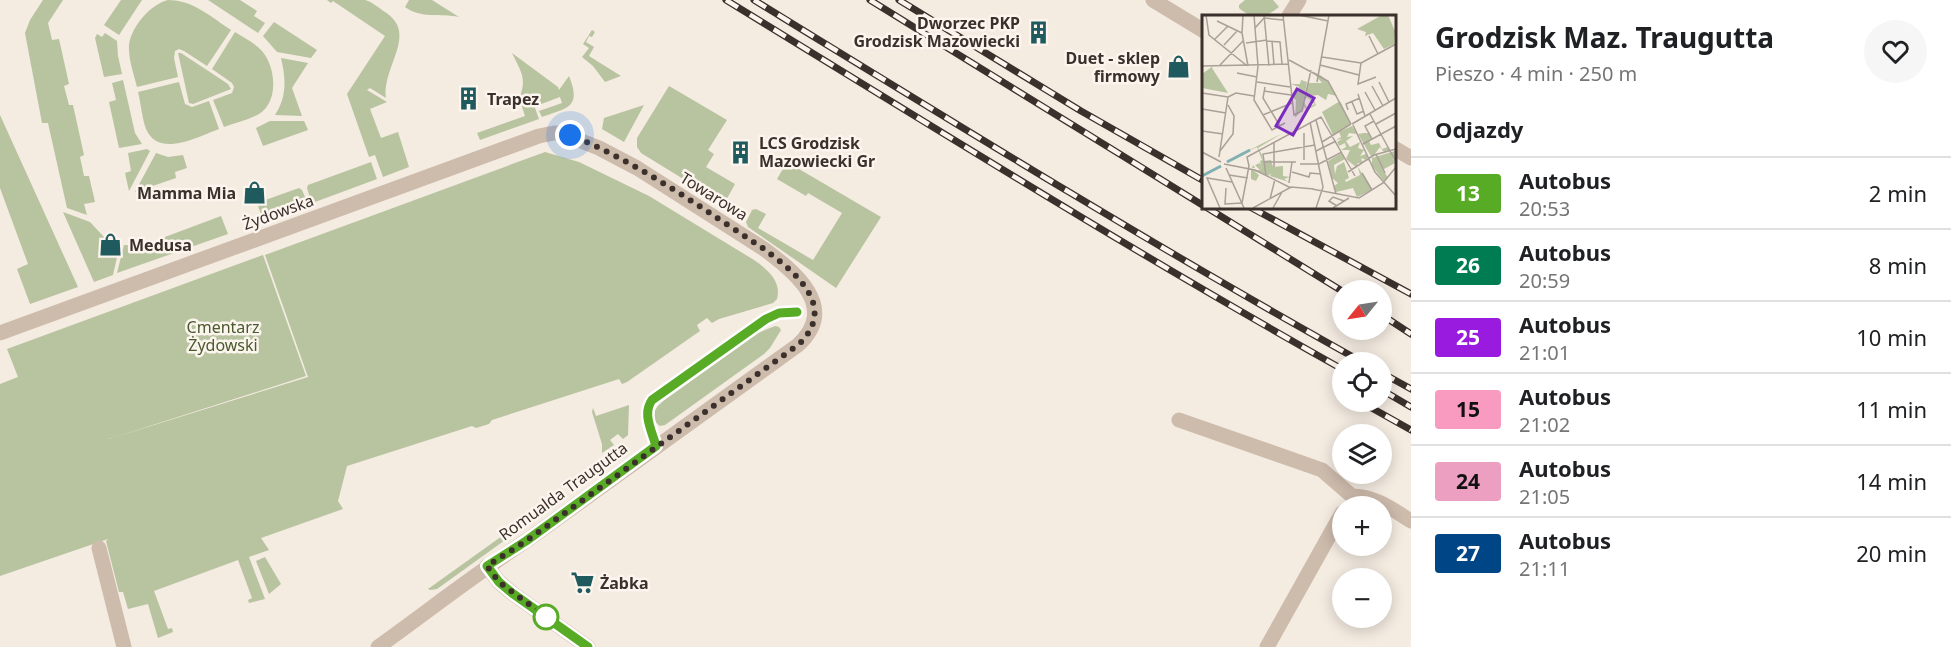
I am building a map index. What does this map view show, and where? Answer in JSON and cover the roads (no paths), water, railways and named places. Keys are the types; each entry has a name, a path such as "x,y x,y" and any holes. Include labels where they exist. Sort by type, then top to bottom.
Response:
{"street":[{"path":"1153,0 1202,30"},
{"path":"1290,15 1299,0"},
{"name":"Żydowska","path":"0,333 539,136 554,133 570,135"},
{"name":"Towarowa","path":"570,135 637,168 764,249 801,280 813,300 815,312"},
{"path":"1396,149 1411,158"},
{"name":"Romualda Traugutta","path":"378,647 451,595 487,566 526,541 798,345 807,337 815,312"},
{"path":"1179,420 1322,470 1345,496"},
{"path":"1392,510 1411,521"},
{"path":"1267,647 1332,531"},
{"path":"99,548 124,647"},
{"path":"487,566 499,582 512,593 588,647"}],"railway":[{"path":"726,0 1109,234 1332,363"},
{"path":"754,0 1133,230 1345,352"},
{"path":"870,0 1202,205"},
{"path":"899,0 1081,111 1202,180"},
{"path":"1208,208 1332,285"},
{"path":"1252,208 1411,294"},
{"path":"1392,322 1411,334"},
{"path":"1392,379 1411,389"},
{"path":"1392,396 1411,407"},
{"path":"1379,412 1411,430"}],"place":[{"name":"Dworzec PKP Grodzisk Mazowiecki","path":"1038,32"},
{"name":"Duet - sklep firmowy","path":"1178,67"},
{"name":"Trapez","path":"469,99"},
{"name":"LCS Grodzisk Mazowiecki Gr","path":"741,152"},
{"name":"Mamma Mia","path":"254,193"},
{"name":"Medusa","path":"111,245"},
{"name":"Żabka","path":"582,583"}],"park label":[{"name":"Cmentarz Żydowski","path":"223,336"}]}
